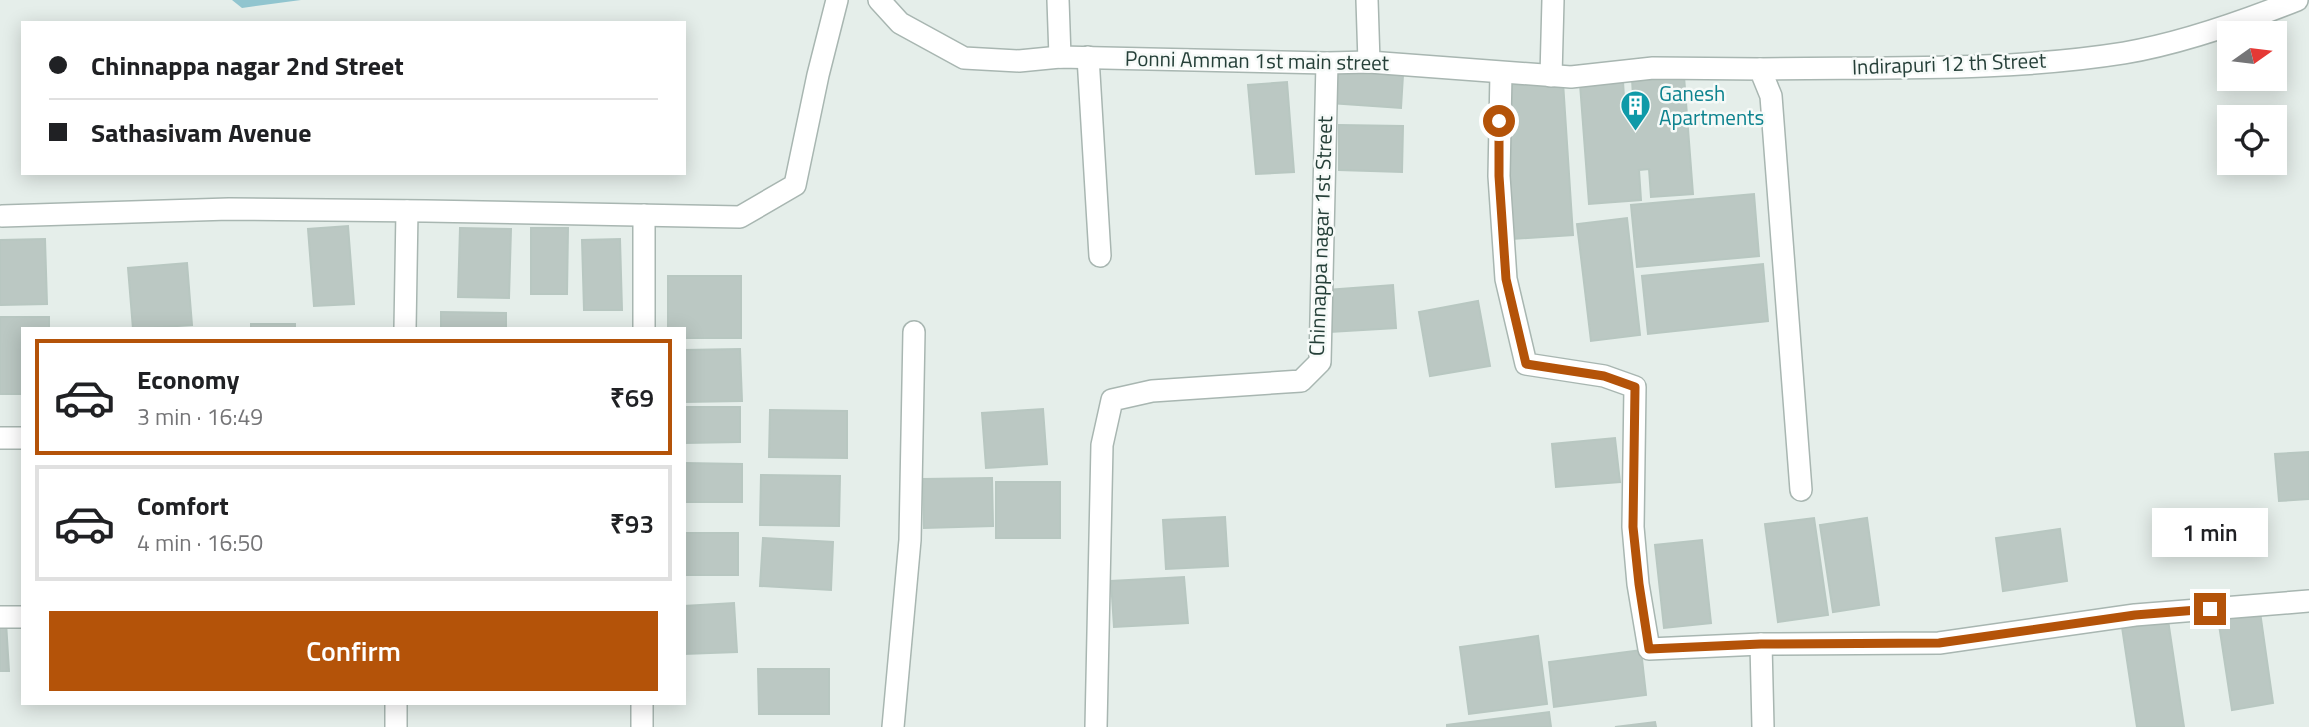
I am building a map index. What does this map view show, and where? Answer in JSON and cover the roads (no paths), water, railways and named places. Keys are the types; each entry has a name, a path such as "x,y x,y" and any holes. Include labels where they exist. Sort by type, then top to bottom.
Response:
{"street":[{"path":"1,210 229,209 740,217 795,186 837,0"},
{"name":"Ponni Amman 1st main street","path":"879,0 900,23 964,58 1019,61 1088,57 1369,62 1571,77 1653,68"},
{"path":"1058,0 1060,57"},
{"path":"1367,0 1369,62"},
{"path":"1551,76 1553,0"},
{"name":"Indirapuri 12 th Street","path":"1653,68 2003,66 2125,53 2231,26 2297,0"},
{"path":"1088,57 1100,256"},
{"name":"Chinnappa nagar 1st Street","path":"1096,727 1101,445 1112,400 1152,391 1301,381 1320,362 1327,63"},
{"path":"1760,69 1771,96 1801,490"},
{"path":"1501,73 1499,176 1506,279 1526,364 1604,376 1635,387 1633,527 1649,649 1761,644 1939,643 2135,615 2309,601"},
{"path":"405,327 407,211"},
{"path":"644,215 644,327"},
{"path":"893,727 910,540 914,332"},
{"path":"0,438 21,438"},
{"path":"0,617 21,617"},
{"path":"1761,644 1763,727"},
{"path":"396,705 396,727"},
{"path":"642,705 642,727"}],"water":[{"path":"232,0 301,0 242,8"}],"place":[{"name":"Ganesh Apartments","path":"1636,133"}]}
